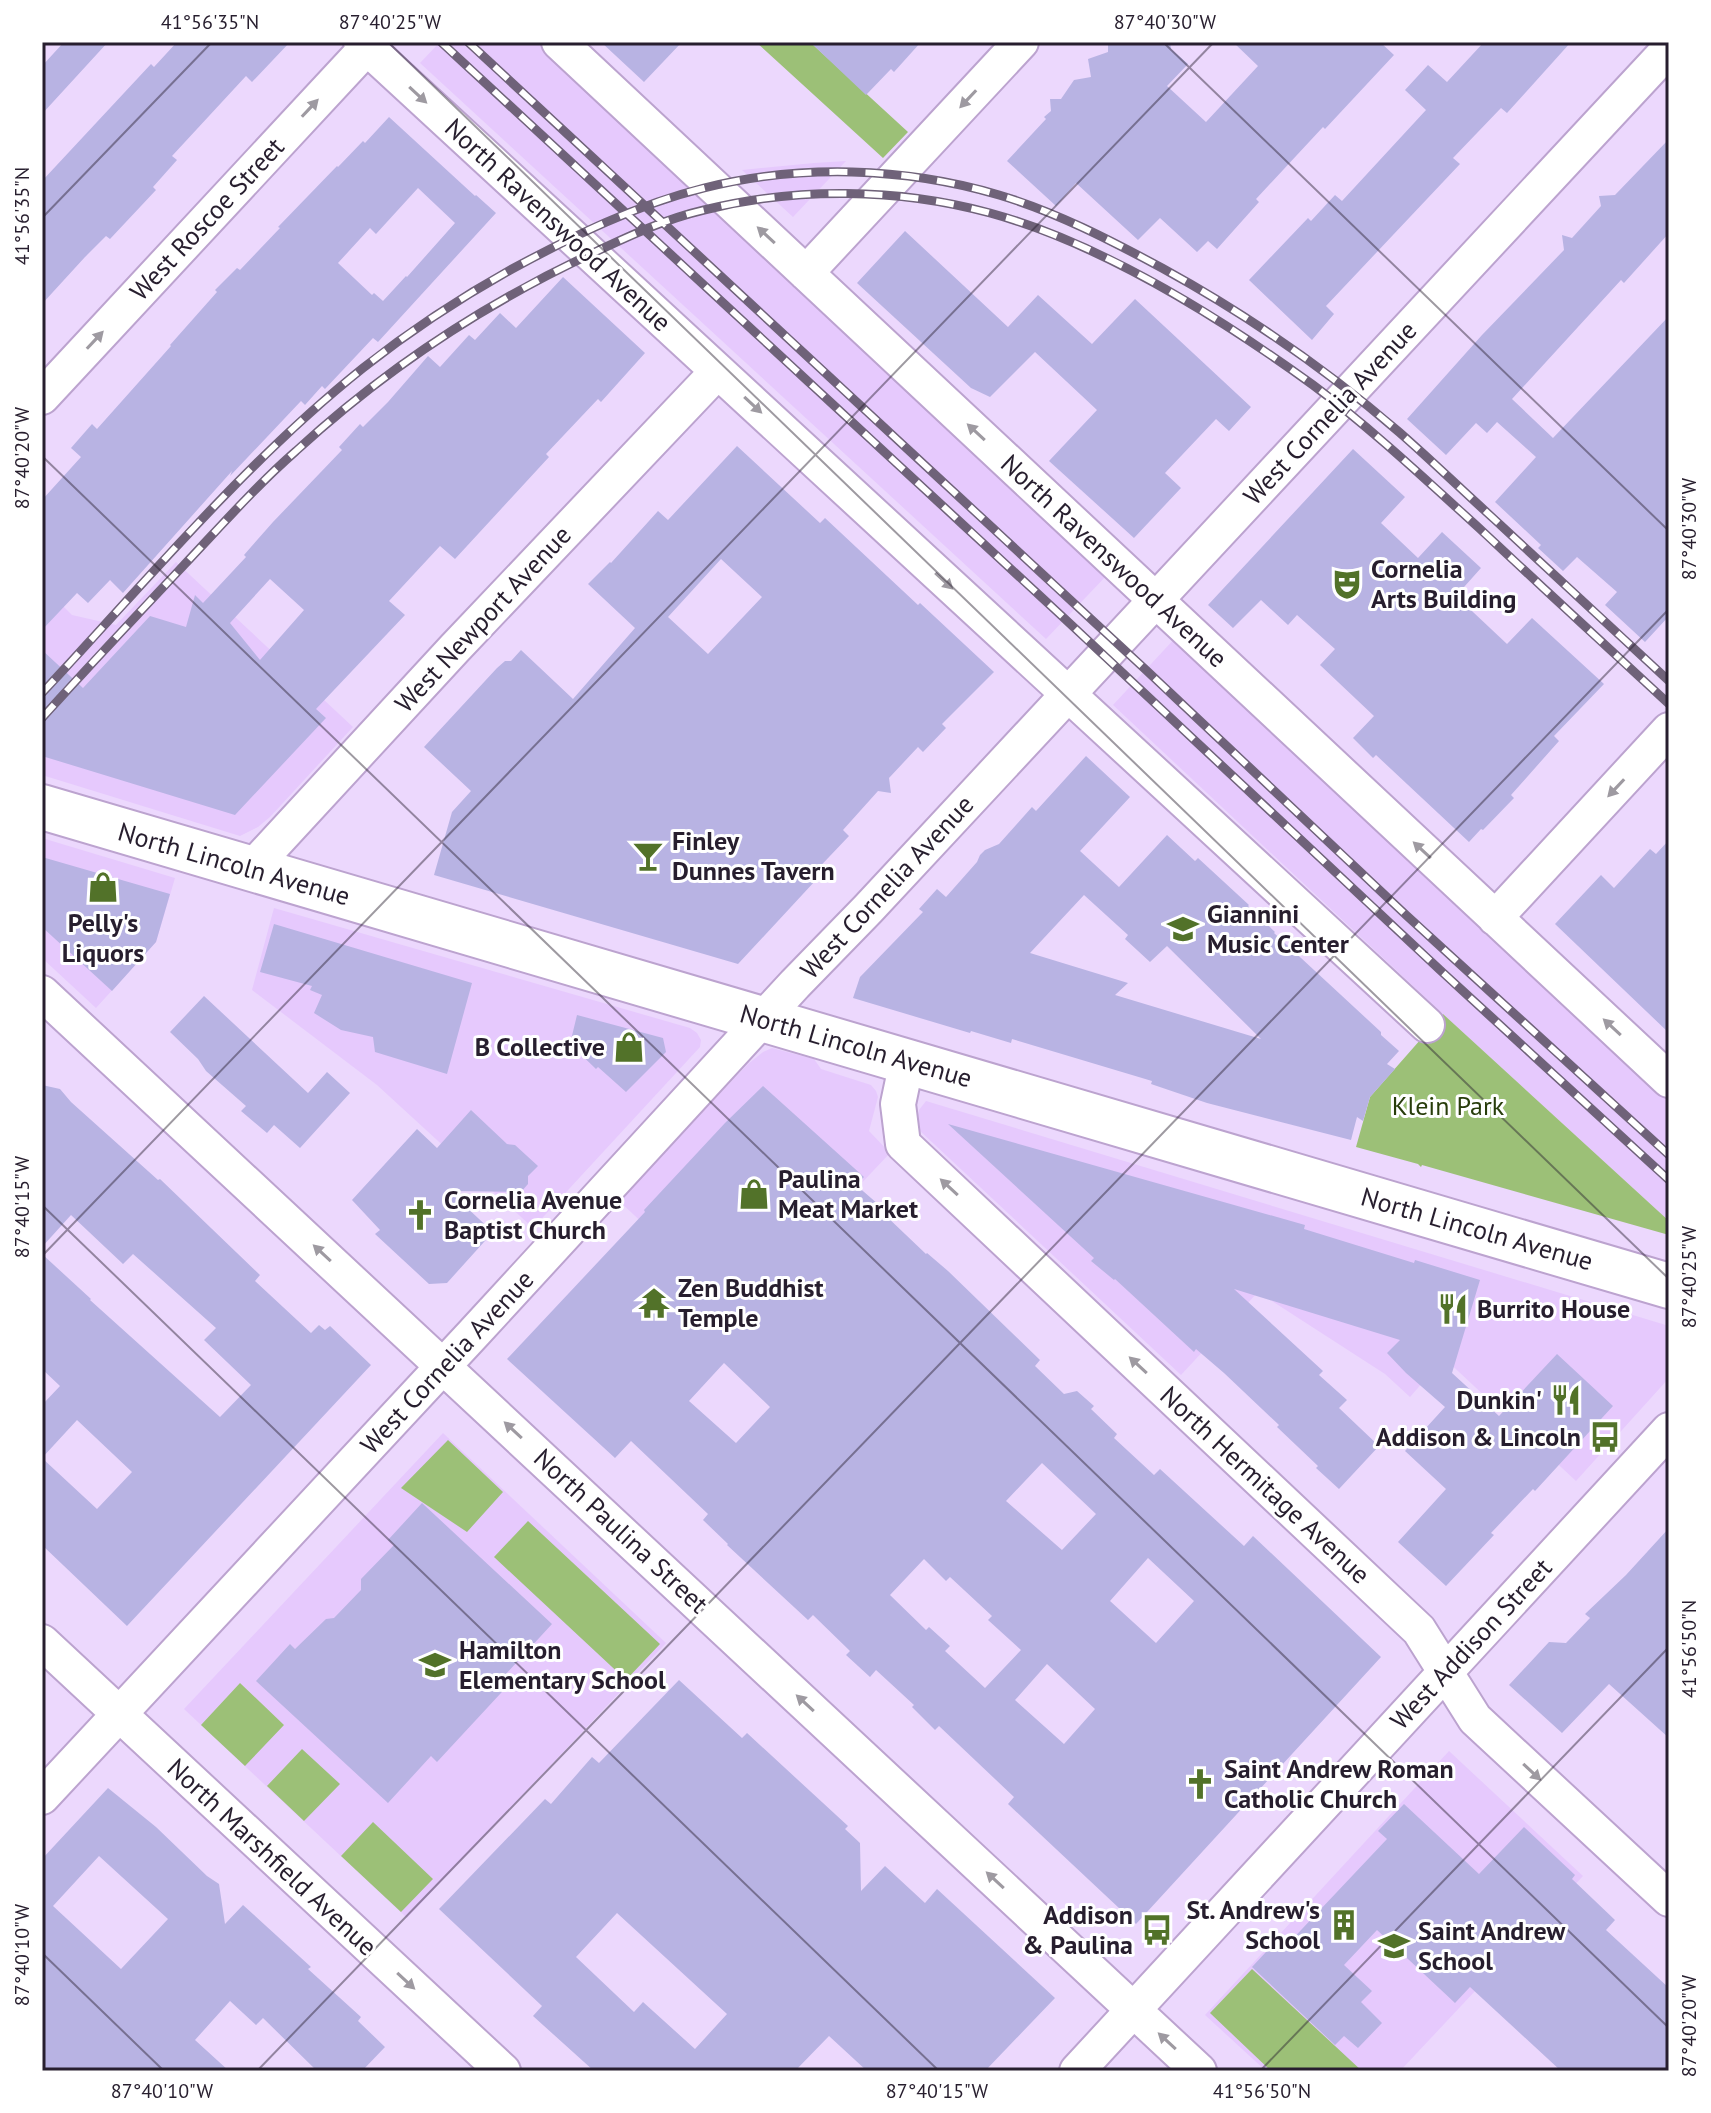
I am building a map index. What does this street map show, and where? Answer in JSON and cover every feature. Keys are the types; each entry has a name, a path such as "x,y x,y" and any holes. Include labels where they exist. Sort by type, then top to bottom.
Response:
{"main road":[{"name":"North Lincoln Avenue","path":"42,807 1669,1286"}],"street":[{"name":"North Ravenswood Avenue","path":"559,42 1669,1080"},
{"path":"806,273 1021,42"},
{"name":"North Ravenswood Avenue","path":"366,44 717,372 1427,1025"},
{"name":"West Roscoe Street","path":"42,397 366,44"},
{"name":"West Cornelia Avenue","path":"42,1797 1669,49"},
{"name":"West Newport Avenue","path":"251,869 717,372"},
{"path":"1495,918 1669,730"},
{"name":"North Paulina Street","path":"42,993 1199,2071"},
{"name":"North Hermitage Avenue","path":"907,1061 898,1104 903,1144 1419,1630 1475,1719 1669,1899"},
{"name":"West Addison Street","path":"1077,2071 1669,1430"},
{"name":"North Marshfield Avenue","path":"42,1642 503,2071"}],"shaded area":[{"path":"440,42 536,42 1108,574 1046,639 420,63"},
{"path":"846,161 793,217 742,170 814,163"},
{"path":"176,562 353,727 270,817 240,836 42,775 42,585 72,615 116,625"},
{"path":"1177,636 1669,1094 1669,1221 1113,705"},
{"path":"42,838 175,878 156,942 96,1008 42,958"},
{"path":"274,908 690,1028 701,1040 700,1047 533,1228 377,1085 252,990"},
{"name":"Paulina Meat Market","path":"772,1048 814,1059 821,1069 871,1085 878,1097 869,1131 890,1153 739,1313 618,1200 748,1064"},
{"path":"926,1101 1669,1326 1669,1378 1576,1481 1444,1358 1410,1397 1385,1374 1258,1292 1181,1375 919,1130 916,1124 919,1110"},
{"name":"Hamilton Elementary School","path":"443,1433 666,1643 407,1918 184,1709"},
{"name":"Saint Andrew School","path":"1449,1751 1583,1876 1400,2071 1266,2071 1205,2015"}],"green space":[{"path":"756,42 810,42 908,132 883,158"},
{"name":"Klein Park","path":"1443,1014 1669,1221 1669,1235 1356,1147 1370,1097"},
{"path":"448,1440 503,1492 467,1532 401,1488"},
{"path":"528,1521 660,1644 626,1680 494,1557"},
{"path":"240,1683 284,1725 245,1766 201,1725"},
{"path":"302,1749 340,1784 304,1821 267,1786"},
{"path":"373,1822 433,1879 401,1912 341,1856"},
{"path":"1252,1969 1362,2071 1271,2071 1210,2013"}],"building":[{"path":"64,42 108,42 42,114 42,66"},
{"path":"177,42 290,42 252,82 246,76 172,156 177,160 153,187 156,190 110,239 106,236 85,257 42,304 42,181 151,64 154,67"},
{"path":"601,42 682,42 644,82"},
{"path":"810,42 921,42 894,72 891,69 866,95"},
{"path":"1108,42 1170,42 1171,49 1188,64 1167,86 1206,122 1258,66 1233,42 1380,42 1394,55 1256,199 1259,202 1217,249 1208,241 1197,252 1160,218 1138,240 1076,183 1056,206 1007,161 1046,119 1044,117 1051,111 1050,99 1061,99 1074,80 1091,77 1088,59 1108,52"},
{"path":"1484,42 1571,42 1507,113 1501,108 1453,158 1460,164 1326,306 1334,314 1312,340 1249,280 1308,218 1311,221 1335,195 1342,201 1426,110 1405,90 1428,65 1447,82"},
{"path":"389,117 496,213 378,342 373,338 325,389 322,386 305,405 301,401 230,476 232,471 123,593 110,580 88,603 77,593 42,630 42,500 81,457 71,448 92,424 97,429 217,292 215,290 237,268 240,270 337,166 363,141 365,143","holes":["418,188 455,223 383,301 374,293 372,295 338,263 370,228 376,234"]},
{"path":"1669,139 1669,233 1624,283 1621,280 1512,399 1553,438 1669,316 1669,616 1645,642 1605,605 1617,592 1577,557 1563,571 1538,548 1541,545 1495,502 1536,457 1497,422 1487,433 1476,423 1446,455 1407,419 1564,250 1562,235 1572,238 1601,206 1599,196 1615,195"},
{"path":"905,231 1008,327 1038,295 1092,344 1135,299 1251,407 1229,431 1216,419 1165,473 1181,488 1134,538 1049,461 1097,410 1035,352 990,397 971,388 857,283"},
{"path":"563,277 645,353 601,402 598,399 546,454 549,457 455,559 440,546 389,601 405,615 316,709 326,718 235,815 42,756 42,650 83,688 150,616 186,627 195,595 203,603 246,557 244,555 273,522 342,450 339,447 360,424 363,427 388,402 428,356 440,367 469,335 475,340 500,313 516,328","holes":["270,579 304,610 260,660 230,623"]},
{"path":"737,446 820,523 825,518 994,672 942,724 946,728 923,752 918,747 889,778 891,793 878,791 843,830 849,836 810,877 815,881 738,964 434,875 452,812 471,791 424,747 497,668 505,661 511,661 521,650 573,699 635,628 588,584 658,511 668,520","holes":["721,559 762,597 708,654 668,617"]},
{"path":"1353,449 1405,497 1381,523 1418,558 1442,532 1481,568 1456,596 1507,644 1532,618 1604,684 1554,736 1559,741 1511,795 1514,798 1469,842 1376,755 1373,758 1353,738 1374,716 1320,665 1335,649 1297,615 1288,625 1261,600 1233,628 1208,605"},
{"path":"1086,756 1130,797 1080,851 1119,887 1167,835 1195,861 1198,858 1381,1032 1399,1051 1387,1064 1395,1069 1370,1097 1363,1121 1357,1117 1351,1140 1207,1103 1151,1084 1152,1081 1012,1039 1011,1043 970,1033 853,998 860,977 923,912 919,909 937,889 946,897 985,850 999,844 1032,807 1036,811","holes":["1084,895 1128,935 1125,939 1150,962 1167,946 1261,1039 1115,995 1128,983 1030,953"]},
{"path":"1669,840 1669,1033 1555,924 1601,875 1614,888 1650,849 1656,854"},
{"path":"42,857 170,894 156,942 112,991 42,927"},
{"path":"274,924 472,983 447,1074 375,1052 373,1037 341,1030 314,1013 322,995 310,990 312,986 260,972"},
{"path":"204,996 308,1093 327,1072 350,1093 300,1148 274,1125 267,1133 241,1111 246,1106 206,1071 170,1032"},
{"path":"577,1015 663,1038 666,1052 626,1092 570,1044"},
{"path":"42,1085 60,1089 160,1179 260,1275 255,1281 311,1333 319,1325 325,1330 330,1326 371,1365 127,1626 42,1545 42,1458 42,1405 60,1386 42,1369 42,1254 220,1417 251,1385 204,1340 216,1328 133,1254 123,1264 71,1215 42,1247","holes":["77,1420 132,1472 97,1509 42,1458"]},
{"path":"763,1086 864,1177 856,1185 1040,1360 1035,1366 1064,1394 1077,1391 1117,1434 1114,1438 1154,1475 1160,1469 1244,1546 1253,1536 1381,1657 1136,1924 1008,1804 1014,1797 939,1726 935,1730 912,1707 914,1705 876,1670 870,1677 846,1655 850,1651 813,1615 808,1620 727,1545 703,1520 708,1514 631,1441 615,1458 507,1359 725,1123","holes":["724,1363 770,1407 736,1443 689,1401","1042,1463 1096,1514 1062,1550 1006,1501","1148,1558 1194,1601 1156,1643 1110,1601","924,1559 946,1581 950,1577 992,1616 988,1620 1021,1650 985,1688 945,1651 950,1646 929,1627 926,1630 890,1595","1047,1664 1095,1709 1064,1744 1015,1700"]},
{"name":"Cornelia Avenue Baptist Church","path":"471,1110 507,1144 515,1145 538,1166 528,1176 528,1184 521,1192 449,1191 493,1232 447,1283 429,1284 375,1234 380,1230 352,1200 417,1129 437,1148"},
{"path":"948,1124 1305,1225 1304,1229 1480,1280 1452,1373 1499,1416 1557,1354 1613,1406 1535,1491 1533,1489 1491,1533 1494,1535 1446,1586 1398,1542 1446,1489 1405,1451 1445,1407 1387,1353 1400,1340 1234,1289 1323,1371 1319,1375 1347,1400 1339,1408 1379,1446 1339,1489 1277,1427 1279,1425 1224,1373 1196,1349 1194,1352 1115,1279 1091,1261 1094,1258"},
{"path":"422,1503 552,1624 505,1675 512,1681 437,1762 431,1756 388,1803 256,1681 290,1644 295,1649 326,1619 334,1618 361,1590 361,1579 394,1545 388,1540"},
{"path":"1669,1528 1669,1738 1609,1684 1562,1733 1509,1685 1549,1642 1566,1643 1590,1618 1585,1614"},
{"path":"679,1680 742,1738 747,1733 848,1826 845,1829 860,1843 861,1891 885,1866 925,1903 937,1889 1055,1998 985,2071 867,2071 829,2036 795,2071 594,2071 533,2016 542,2006 439,1909 545,1799 551,1804 592,1757 599,1763","holes":["617,1913 727,2014 695,2049 643,2002 634,2012 576,1957"]},
{"path":"108,1788 219,1884 225,1924 243,1905 361,2017 358,2021 385,2047 362,2071 317,2071 263,2018 256,2025 230,2001 195,2040 229,2071 42,2071 42,1859","holes":["99,1856 168,1919 121,1969 53,1906"]},
{"path":"1404,1804 1479,1874 1524,1827 1575,1875 1572,1879 1615,1920 1606,1930 1669,1988 1669,2071 1561,2071 1470,1987 1455,2003 1377,1930 1344,1965 1372,1991 1361,2002 1382,2023 1358,2048 1344,2036 1335,2045 1252,1967 1277,1940 1285,1947 1387,1839 1378,1831"}],"railway":[{"path":"441,42 1669,1180"},
{"path":"468,42 1406,915 1669,1155"},
{"path":"42,693 197,524 277,443 363,368 454,303 558,245 654,203 740,180 814,172 889,174 999,195 1103,237 1224,304 1314,365 1399,432 1669,681"},
{"path":"42,718 267,478 330,421 400,366 513,294 620,240 661,223 739,202 811,194 883,195 990,213 1075,243 1159,285 1239,334 1335,402 1479,528 1669,704"}],"place":[{"name":"Cornelia Arts Building","path":"1347,584"},
{"name":"Finley Dunnes Tavern","path":"648,856"},
{"name":"Pelly's Liquors","path":"103,887"},
{"name":"Giannini Music Center","path":"1183,929"},
{"name":"B Collective","path":"629,1047"},
{"name":"Paulina Meat Market","path":"754,1194"},
{"name":"Cornelia Avenue Baptist Church","path":"420,1215"},
{"name":"Zen Buddhist Temple","path":"654,1303"},
{"name":"Burrito House","path":"1453,1309"},
{"name":"Dunkin'","path":"1566,1400"},
{"name":"Addison & Lincoln","path":"1605,1437"},
{"name":"Hamilton Elementary School","path":"435,1665"},
{"name":"Saint Andrew Roman Catholic Church","path":"1200,1784"},
{"name":"St. Andrew's School","path":"1344,1925"},
{"name":"Addison & Paulina","path":"1157,1930"},
{"name":"Saint Andrew School","path":"1394,1946"}]}
